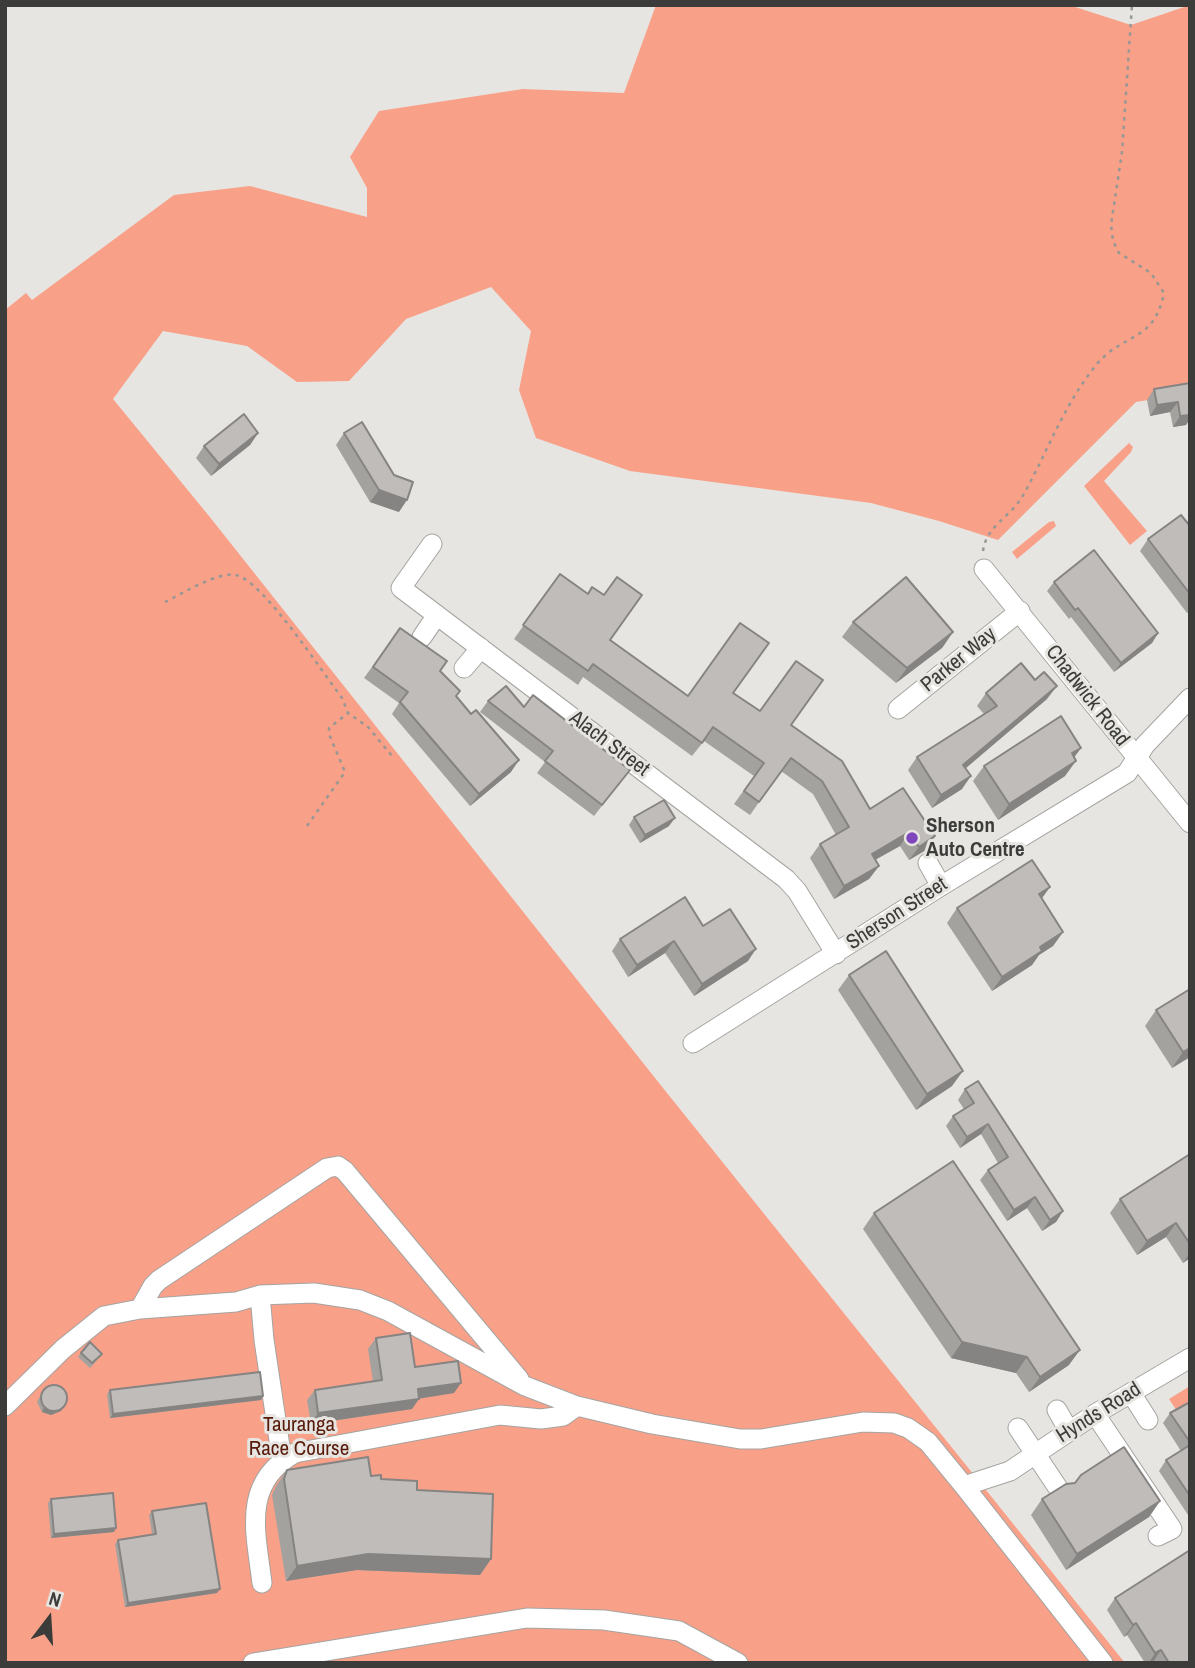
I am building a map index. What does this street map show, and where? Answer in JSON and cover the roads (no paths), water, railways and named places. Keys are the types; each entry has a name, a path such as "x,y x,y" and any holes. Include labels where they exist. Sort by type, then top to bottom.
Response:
{"street":[{"name":"Alach Street","path":"432,544 401,588 786,879 797,891 836,954"},
{"name":"Chadwick Road","path":"984,569 1190,823"},
{"name":"Parker Way","path":"898,709 1020,611"},
{"path":"422,637 437,615"},
{"path":"464,668 481,648"},
{"name":"Sherson Street","path":"693,1043 941,886 1127,773 1136,758 1190,698"},
{"path":"928,863 941,886"},
{"path":"140,1309 159,1280 327,1168 338,1166 524,1386"},
{"path":"5,1406 63,1349 104,1316 140,1309 236,1302 260,1295 314,1293 360,1300 422,1328 524,1386 578,1406 652,1424 740,1439 761,1439 863,1422 894,1423 908,1428 928,1443 1103,1663"},
{"path":"260,1295 282,1460"},
{"name":"Hynds Road","path":"964,1486 1010,1471 1095,1414 1190,1358"},
{"path":"1131,1393 1148,1420"},
{"path":"262,1583 255,1507 270,1471 282,1460 295,1453 500,1415 541,1419 563,1416 578,1406"},
{"path":"1056,1410 1069,1431"},
{"path":"1095,1414 1172,1529 1158,1536"},
{"path":"1018,1428 1058,1488"},
{"path":"253,1663 527,1618 604,1620 679,1631 738,1663"}],"place":[{"name":"Sherson Auto Centre","path":"912,838"}],"park label":[{"name":"Tauranga Race Course","path":"299,1437"}]}
